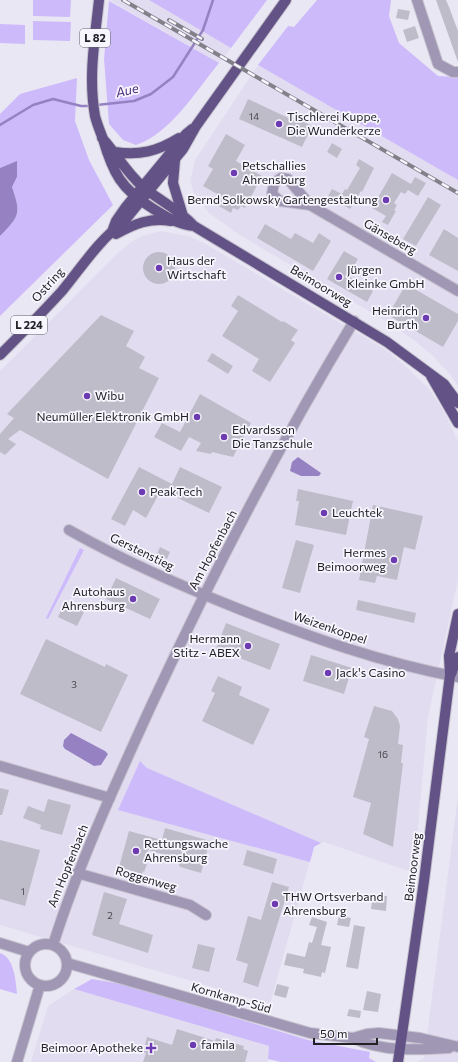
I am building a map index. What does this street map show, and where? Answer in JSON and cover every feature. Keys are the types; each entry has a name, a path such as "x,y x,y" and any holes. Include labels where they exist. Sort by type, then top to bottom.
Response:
{"main road":[{"name":"L 82","path":"99,0 92,76 95,116 107,156 115,172 126,189 138,199"},
{"name":"Ostring","path":"0,356 59,294 113,229 116,221 176,160 191,138 196,126 286,0"},
{"name":"Ostring","path":"146,190 186,134 196,126"},
{"path":"115,152 135,154 152,151 166,146 186,134"},
{"name":"L 82","path":"102,138 115,152 133,178 146,190"},
{"path":"104,240 145,221 181,219 173,184 176,160"},
{"name":"Beimoorweg","path":"146,190 181,219"},
{"name":"Beimoorweg","path":"138,199 194,226 354,321 418,362 430,374 444,384 458,403"},
{"name":"Beimoorweg","path":"430,374 437,389 457,420"},
{"name":"Beimoorweg","path":"454,676 449,656 458,614"},
{"name":"Beimoorweg","path":"398,1062 458,657"}],"street":[{"path":"417,0 438,64 453,72 458,72"},
{"name":"Gänseberg","path":"310,205 458,291"},
{"name":"Am Hopfenbach","path":"53,945 77,873 162,684 204,595 292,429 354,321"},
{"name":"Gerstenstieg","path":"69,530 128,561 204,595"},
{"name":"Weizenkoppel","path":"204,595 330,643 398,664 454,676"},
{"path":"0,766 110,798"},
{"name":"Roggenweg","path":"77,873 190,906 198,909 206,915"},
{"path":"1,944 27,957"},
{"path":"37,945 53,945 64,954 66,967 58,982 46,986 40,985 34,982 27,973 27,957 37,945"},
{"name":"Kornkamp-Süd","path":"66,967 103,975 287,1027 323,1035 353,1038 368,1044 419,1050 458,1047"},
{"path":"17,1062 40,985"},
{"name":"Kornkamp-Süd","path":"353,1038 367,1034 402,1036 458,1047"}],"shaded area":[{"path":"33,0 71,0 70,17 33,16"},
{"path":"109,0 149,0 231,48 219,63"},
{"path":"149,0 267,0 231,48"},
{"path":"317,0 391,0 389,16 399,43 438,76 458,77 458,180 258,65 288,26 294,27"},
{"path":"109,1 219,63 172,121 149,139 136,145 123,140 109,124 104,59"},
{"path":"33,21 71,22 70,41 33,40"},
{"path":"0,24 25,25 25,44 0,43"},
{"path":"258,65 458,180 458,386 450,374 430,353 411,338 384,320 238,234 209,213 194,193 190,181 195,160"},
{"path":"77,78 75,121 89,160 113,205 0,316 0,236 12,224 17,214 17,203 12,187 17,177 17,162 0,168 0,114 20,94"},
{"path":"17,161 17,177 12,187 17,203 17,214 12,224 0,236 0,168"},
{"path":"161,231 188,236 204,243 386,350 409,369 429,389 443,410 458,441 458,580 428,717 414,873 324,842 314,846 270,1004 0,925 0,371 120,251 131,242 142,236"},
{"path":"298,457 321,473 319,476 301,476 290,471 292,462"},
{"path":"80,548 84,550 48,619 46,618"},
{"path":"71,733 108,754 101,765 94,766 65,749 63,746 64,740"},
{"path":"140,761 147,768 321,843 314,847 310,862 118,810"},
{"path":"458,796 458,1062 417,1062 424,1058"},
{"path":"0,953 5,955 11,964 15,976 17,994 0,989"},
{"path":"92,979 127,985 308,1040 370,1052 369,1058 376,1062 281,1062 268,1059 269,1046 74,989"},
{"path":"74,989 269,1046 268,1062 31,1062 48,1006"}],"building":[{"path":"436,0 446,0 458,31 458,62"},
{"path":"398,9 410,11 408,20 396,18"},
{"path":"415,26 419,38 407,42 403,30"},
{"name":"Tischlerei Kuppe, Die Wunderkerze","path":"248,99 297,122 299,119 312,126 302,147 239,119"},
{"name":"Petschallies Ahrensburg","path":"226,134 245,145 236,161 262,176 245,208 241,206 238,210 233,208 231,213 217,205 220,200 215,197 217,194 203,186 213,169 208,166"},
{"path":"332,143 342,149 337,158 327,152"},
{"path":"359,159 374,168 362,192 361,191 350,209 328,196 332,189 342,194 345,189 347,190 360,168 356,165"},
{"name":"Bernd Solkowsky Gartengestaltung","path":"392,173 411,184 415,177 426,183 418,196 408,190 405,194 401,192 394,203 397,205 394,210 396,211 388,225 382,222 386,216 372,208"},
{"path":"428,197 441,205 416,246 403,239"},
{"path":"265,224 291,239 295,233 313,243 319,233 331,241 313,271 257,238"},
{"path":"444,229 458,238 458,271 429,255"},
{"name":"Jürgen Kleinke GmbH","path":"344,251 358,259 348,276 373,291 367,302 327,279"},
{"name":"Haus der Wirtschaft","path":"156,252 162,252 172,259 175,268 174,274 168,281 162,284 156,284 146,277 143,271 143,265 150,255"},
{"name":"Heinrich Burth","path":"406,284 458,314 458,321 443,347 388,315"},
{"path":"238,295 298,330 291,340 295,343 270,382 252,371 259,359 222,336 238,311 231,306"},
{"name":"Wibu","path":"101,315 134,331 126,346 145,357 139,368 159,378 108,479 20,430 8,439 16,444 5,455 0,452 0,434 14,418 7,414"},
{"path":"212,353 233,366 228,374 207,361"},
{"path":"200,394 251,423 233,457 212,452 211,454 196,451 201,443 189,437 181,451 154,437 162,423 180,432"},
{"path":"139,467 172,484 180,467 222,487 209,513 161,490 146,518 133,510 125,526 111,519"},
{"name":"Leuchtek","path":"298,489 353,501 346,535 295,525 299,501 296,501"},
{"path":"373,505 423,516 415,550 404,547 397,580 377,576 375,583 359,580"},
{"path":"296,540 314,545 300,593 282,588"},
{"path":"160,547 170,552 167,559 157,554"},
{"name":"Autohaus Ahrensburg","path":"116,578 160,599 150,619 106,599"},
{"path":"358,600 416,613 414,623 356,610"},
{"path":"64,603 84,612 77,626 58,617"},
{"name":"Hermann Stitz - ABEX","path":"226,623 280,644 270,670 216,649"},
{"path":"46,639 105,667 106,664 128,675 101,732 20,694"},
{"name":"Jack's Casino","path":"311,655 352,668 344,694 303,681"},
{"path":"218,676 242,687 239,695 270,709 253,745 202,721 215,693 211,691"},
{"path":"374,706 392,711 398,719 400,726 398,744 403,745 401,763 403,763 393,847 363,834 371,803 353,797 369,739 364,737"},
{"path":"0,788 9,790 2,815 0,815"},
{"path":"48,799 71,805 62,835 40,829 41,825 23,818 28,806 44,812"},
{"path":"165,828 210,841 201,873 180,867 176,858 148,850 144,864 147,864 142,874 119,867 129,831 162,840"},
{"path":"0,840 40,850 25,906 0,899"},
{"path":"247,850 277,859 273,874 243,865"},
{"path":"272,882 289,887 258,987 243,982 248,964 236,960 248,916 261,920"},
{"path":"104,892 127,899 119,924 153,935 148,953 92,935"},
{"path":"373,895 387,896 386,911 371,909"},
{"path":"339,915 351,918 349,927 337,925"},
{"path":"312,917 327,922 321,945 331,947 325,973 322,972 321,977 303,973 304,969 284,965 287,953 305,957 309,942 312,943 317,927 309,925"},
{"path":"354,925 365,927 358,969 346,967"},
{"path":"198,944 215,948 209,972 192,968"},
{"path":"277,984 289,987 286,998 274,995"},
{"path":"367,991 381,994 378,1012 363,1010"},
{"path":"349,1009 361,1011 360,1018 347,1016"},
{"name":"famila","path":"177,1029 215,1041 216,1038 244,1046 243,1049 248,1051 245,1062 143,1062 146,1053 143,1052 147,1037 172,1045"}],"waterway":[{"name":"Aue","path":"97,105 134,101 151,94 173,77 203,30 213,0"},
{"name":"Aue","path":"0,125 33,105 53,99 81,106 92,106"}],"railway":[{"path":"123,0 458,193"},
{"path":"169,20 202,39"}],"place":[{"name":"Tischlerei Kuppe, Die Wunderkerze","path":"279,124"},
{"name":"Petschallies Ahrensburg","path":"234,173"},
{"name":"Bernd Solkowsky Gartengestaltung","path":"386,200"},
{"name":"Haus der Wirtschaft","path":"159,268"},
{"name":"Jürgen Kleinke GmbH","path":"339,277"},
{"name":"Heinrich Burth","path":"426,318"},
{"name":"Wibu","path":"87,396"},
{"name":"Neumüller Elektronik GmbH","path":"197,417"},
{"name":"Edvardsson Die Tanzschule","path":"224,437"},
{"name":"PeakTech","path":"142,492"},
{"name":"Leuchtek","path":"324,513"},
{"name":"Hermes Beimoorweg","path":"394,560"},
{"name":"Autohaus Ahrensburg","path":"133,599"},
{"name":"Hermann Stitz - ABEX","path":"248,646"},
{"name":"Jack's Casino","path":"328,673"},
{"name":"Rettungswache Ahrensburg","path":"136,851"},
{"name":"THW Ortsverband Ahrensburg","path":"275,904"},
{"name":"famila","path":"193,1045"},
{"name":"Beimoor Apotheke","path":"151,1048"}]}
